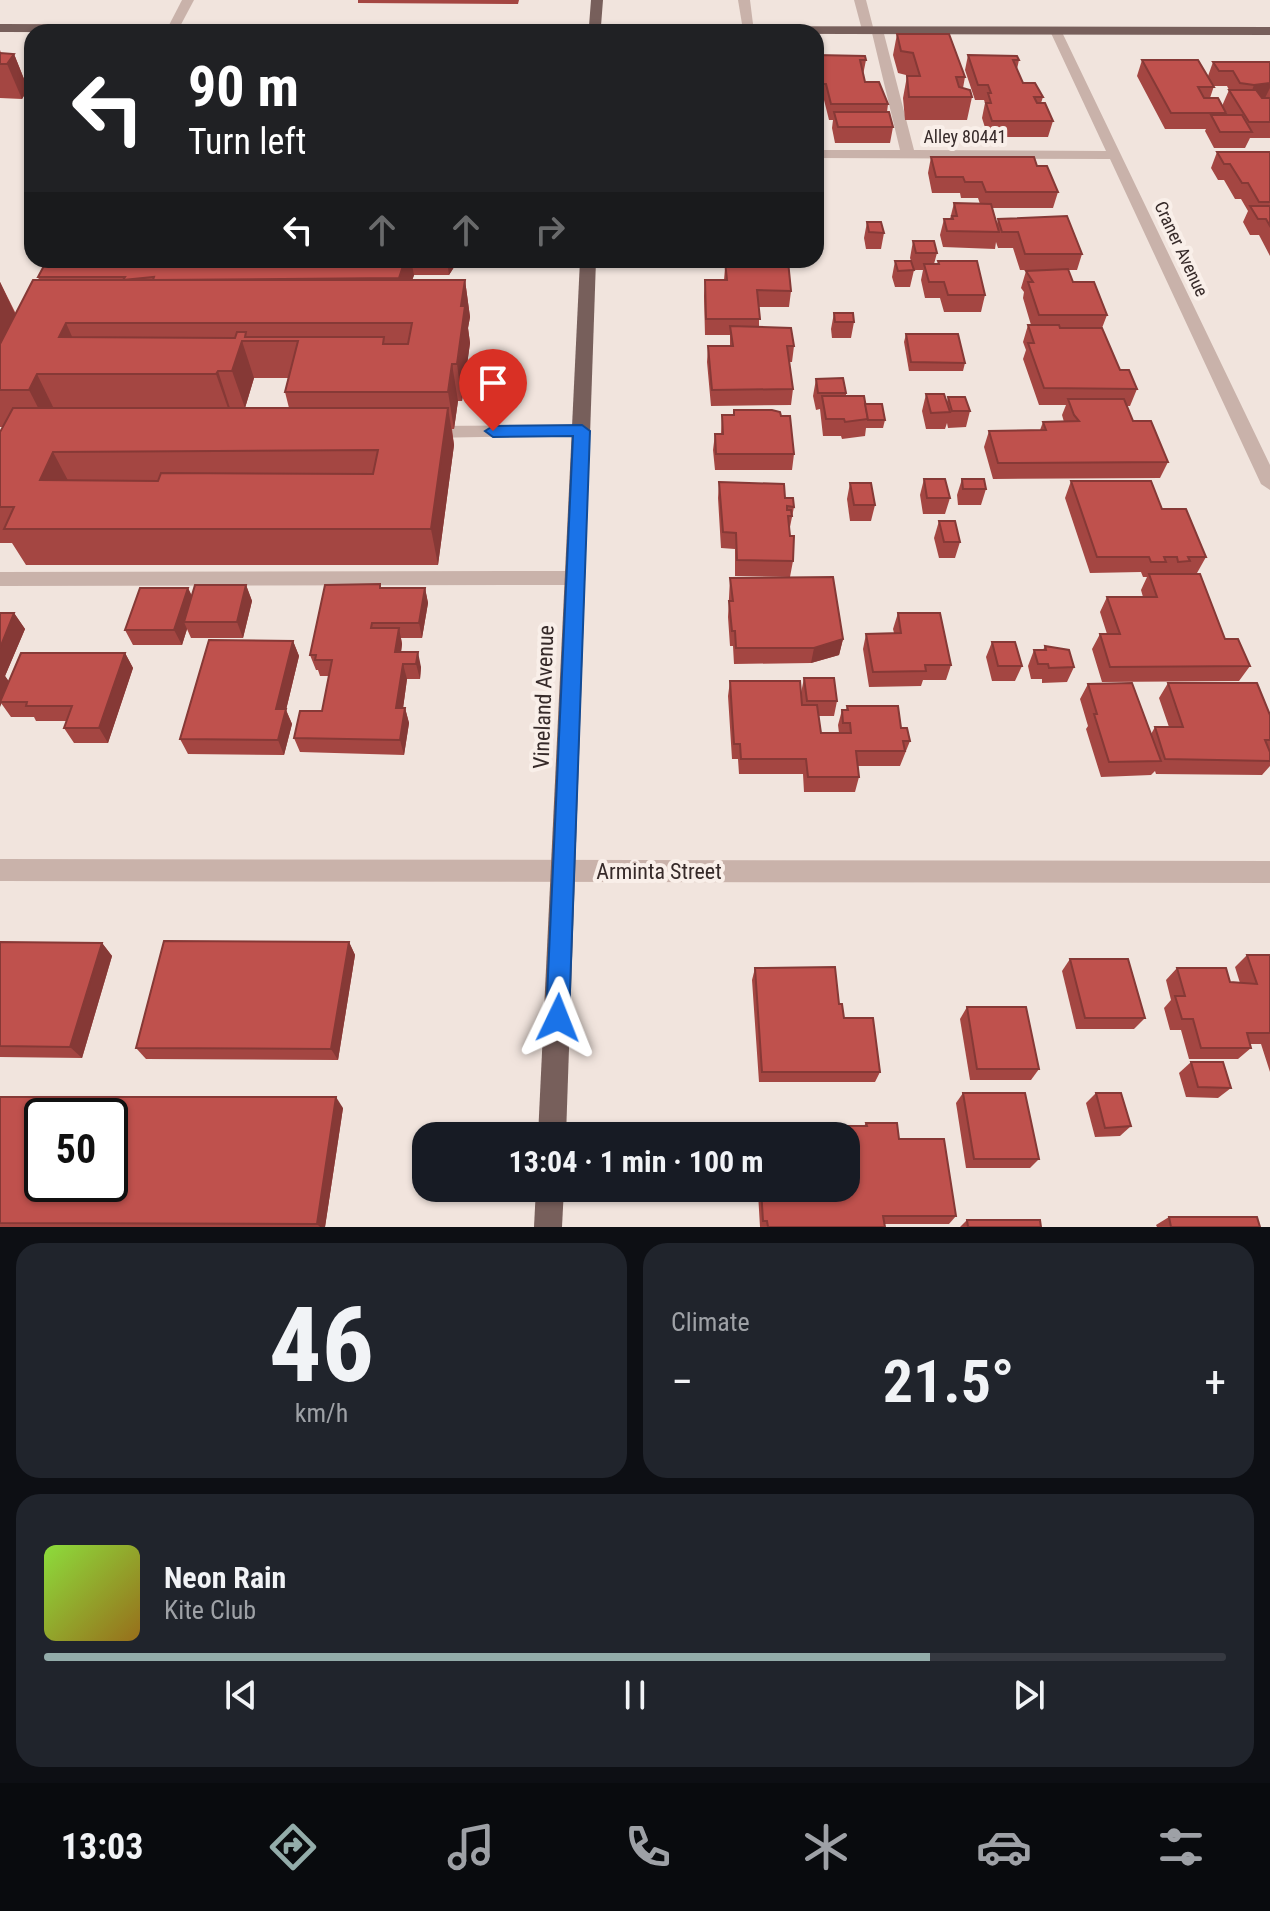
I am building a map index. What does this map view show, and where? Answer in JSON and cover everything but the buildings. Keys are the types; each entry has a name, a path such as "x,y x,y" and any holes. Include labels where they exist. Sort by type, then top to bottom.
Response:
{"main road":[{"path":"595,24 597,0"},
{"path":"0,28 24,29"},
{"path":"824,30 1270,31"},
{"name":"Vineland Avenue","path":"553,1122 588,268"},
{"path":"548,1227 549,1202"}],"street":[{"path":"176,24 188,0"},
{"path":"744,0 748,24"},
{"path":"860,0 872,30 908,154"},
{"name":"Craner Avenue","path":"1056,31 1270,484"},
{"name":"Alley 80441","path":"824,154 1114,155"},
{"path":"412,432 582,431"},
{"path":"0,579 575,578"},
{"name":"Arminta Street","path":"0,870 1270,872"}],"route":[{"path":"493,431 582,431 558,1018"}]}
